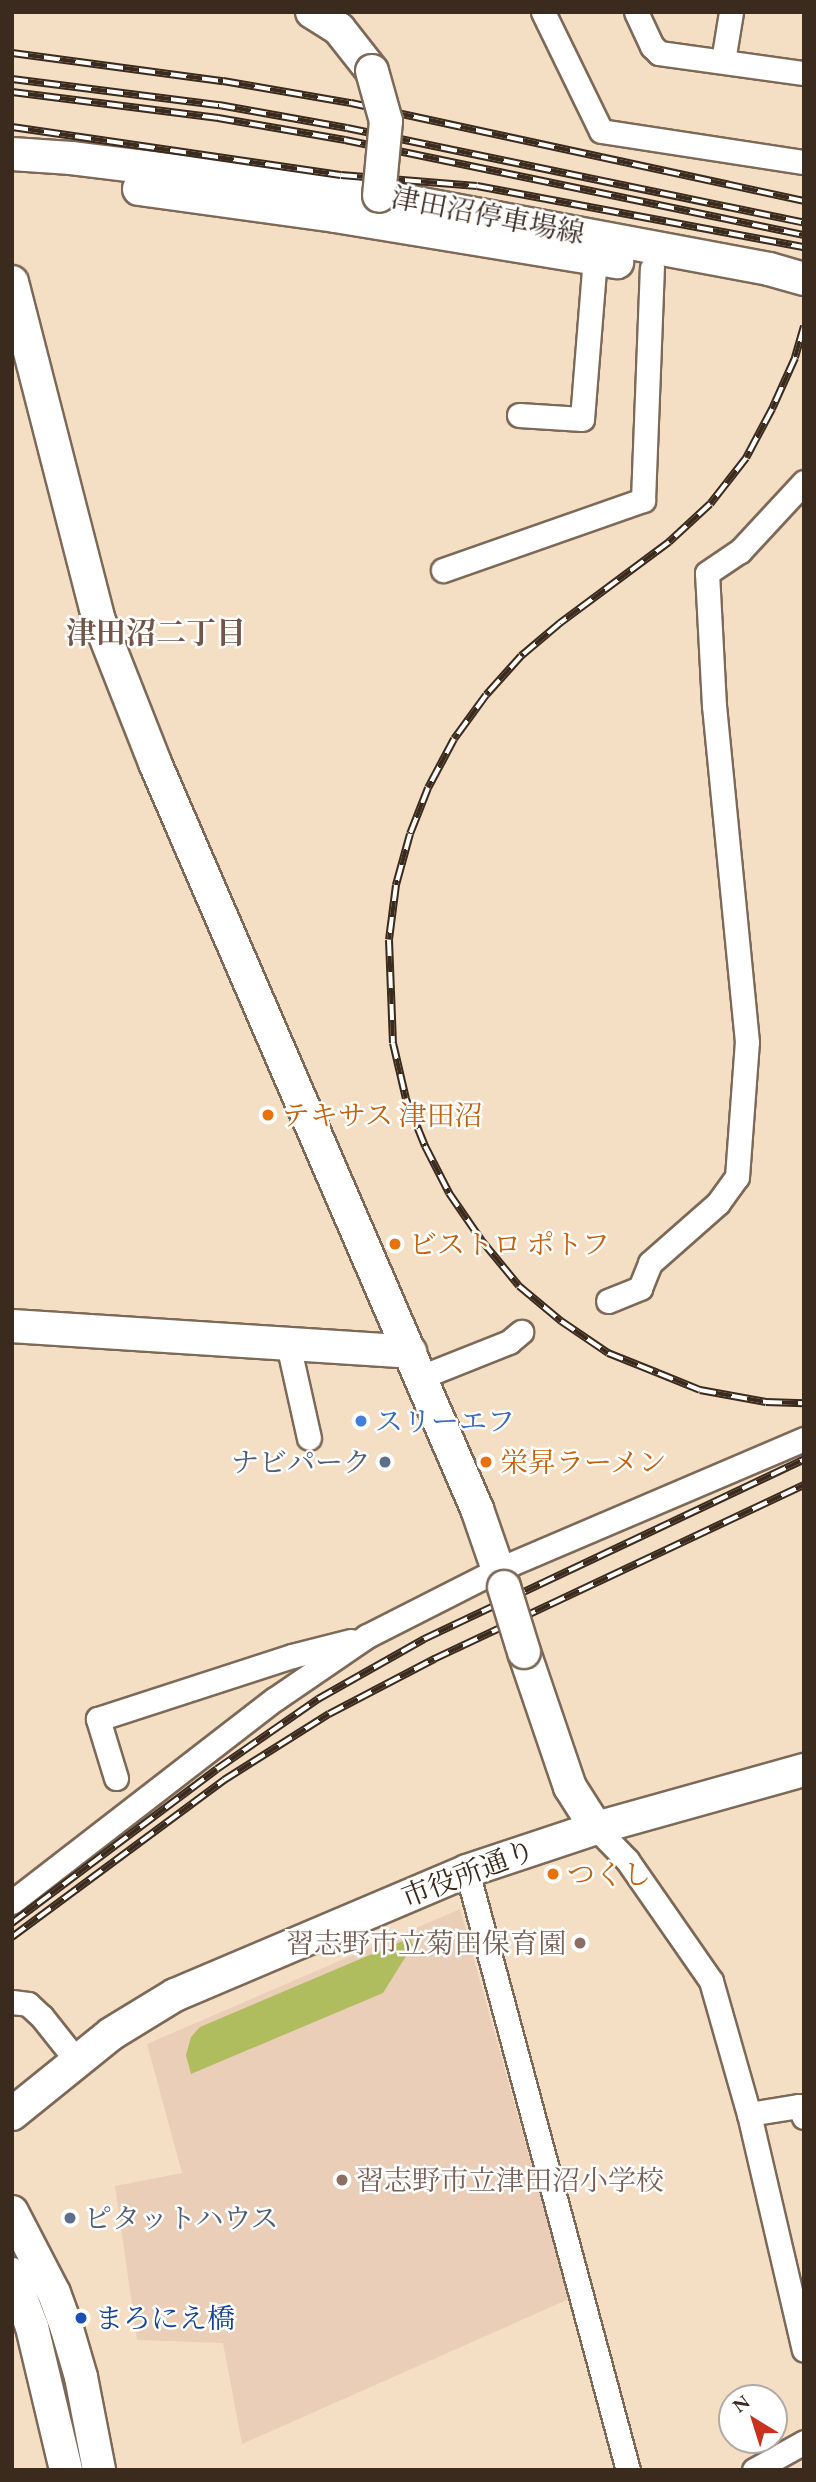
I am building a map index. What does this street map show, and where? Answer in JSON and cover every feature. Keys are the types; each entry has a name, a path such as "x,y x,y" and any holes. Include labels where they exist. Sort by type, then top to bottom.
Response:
{"street":[{"name":"津田沼停車場線","path":"312,12 339,29 357,49 372,71 381,95 386,121 386,150 379,196 719,259 804,279"},
{"path":"543,12 601,131 804,162"},
{"path":"636,12 652,46 659,52 804,73"},
{"path":"723,61 731,12"},
{"path":"12,154 71,158 379,196"},
{"path":"12,161 72,180 335,216 723,280 769,269"},
{"path":"519,415 582,419 595,258"},
{"path":"443,570 643,500 652,268"},
{"path":"12,282 98,618 155,763 477,1509 569,1787 596,1828 627,1860 711,1981 749,2114 804,2350"},
{"path":"608,1301 640,1288 650,1263 718,1203 737,1177 747,1042 714,706 707,573 740,551 804,482"},
{"path":"12,1326 288,1344 416,1365 509,1342 521,1332"},
{"path":"288,1344 309,1438"},
{"path":"116,1778 99,1719 292,1656 367,1636 501,1578 804,1439"},
{"path":"12,1902 275,1699 367,1636"},
{"name":"市役所通り","path":"12,2114 142,2013 175,1995 467,1871 596,1828 804,1770"},
{"path":"467,1871 628,2470"},
{"path":"12,2002 27,2004 42,2017 77,2061"},
{"path":"749,2114 799,2106 804,2117"},
{"path":"12,2211 54,2293 67,2329 81,2377 99,2470"},
{"path":"12,2274 32,2327 66,2470"},
{"path":"754,2470 804,2442"}],"shaded area":[{"name":"習志野市立津田沼小学校","path":"460,1909 569,2299 242,2444 223,2343 137,2340 115,2186 182,2173 147,2044"}],"green space":[{"path":"410,1938 413,1945 383,1993 191,2074 186,2055 191,2037 200,2027"}],"railway":[{"path":"12,53 223,81 351,103 804,201"},
{"path":"12,79 219,105 347,128 804,223"},
{"path":"12,92 218,118 345,140 804,235"},
{"path":"12,127 341,175 477,186 804,247"},
{"path":"804,326 795,358 772,409 746,458 710,504 669,542 560,623 521,656 486,695 454,739 428,788 410,834 396,885 389,940 393,1043 406,1099 425,1146 449,1193 482,1241 519,1286 561,1321 608,1353 700,1390 766,1402 804,1403"},
{"path":"12,1923 217,1769 318,1699 424,1639 804,1459"},
{"path":"12,1937 224,1780 329,1714 434,1659 804,1485"}],"place":[{"name":"テキサス 津田沼","path":"268,1115"},
{"name":"ビストロ ポトフ","path":"395,1244"},
{"name":"スリーエフ","path":"361,1421"},
{"name":"ナビパーク","path":"385,1462"},
{"name":"栄昇ラーメン","path":"486,1462"},
{"name":"つくし","path":"553,1874"},
{"name":"習志野市立菊田保育園","path":"580,1943"},
{"name":"習志野市立津田沼小学校","path":"342,2180"},
{"name":"ピタットハウス","path":"70,2218"},
{"name":"まろにえ橋","path":"81,2318"}],"district":[{"name":"津田沼二丁目","path":"156,633"}]}
